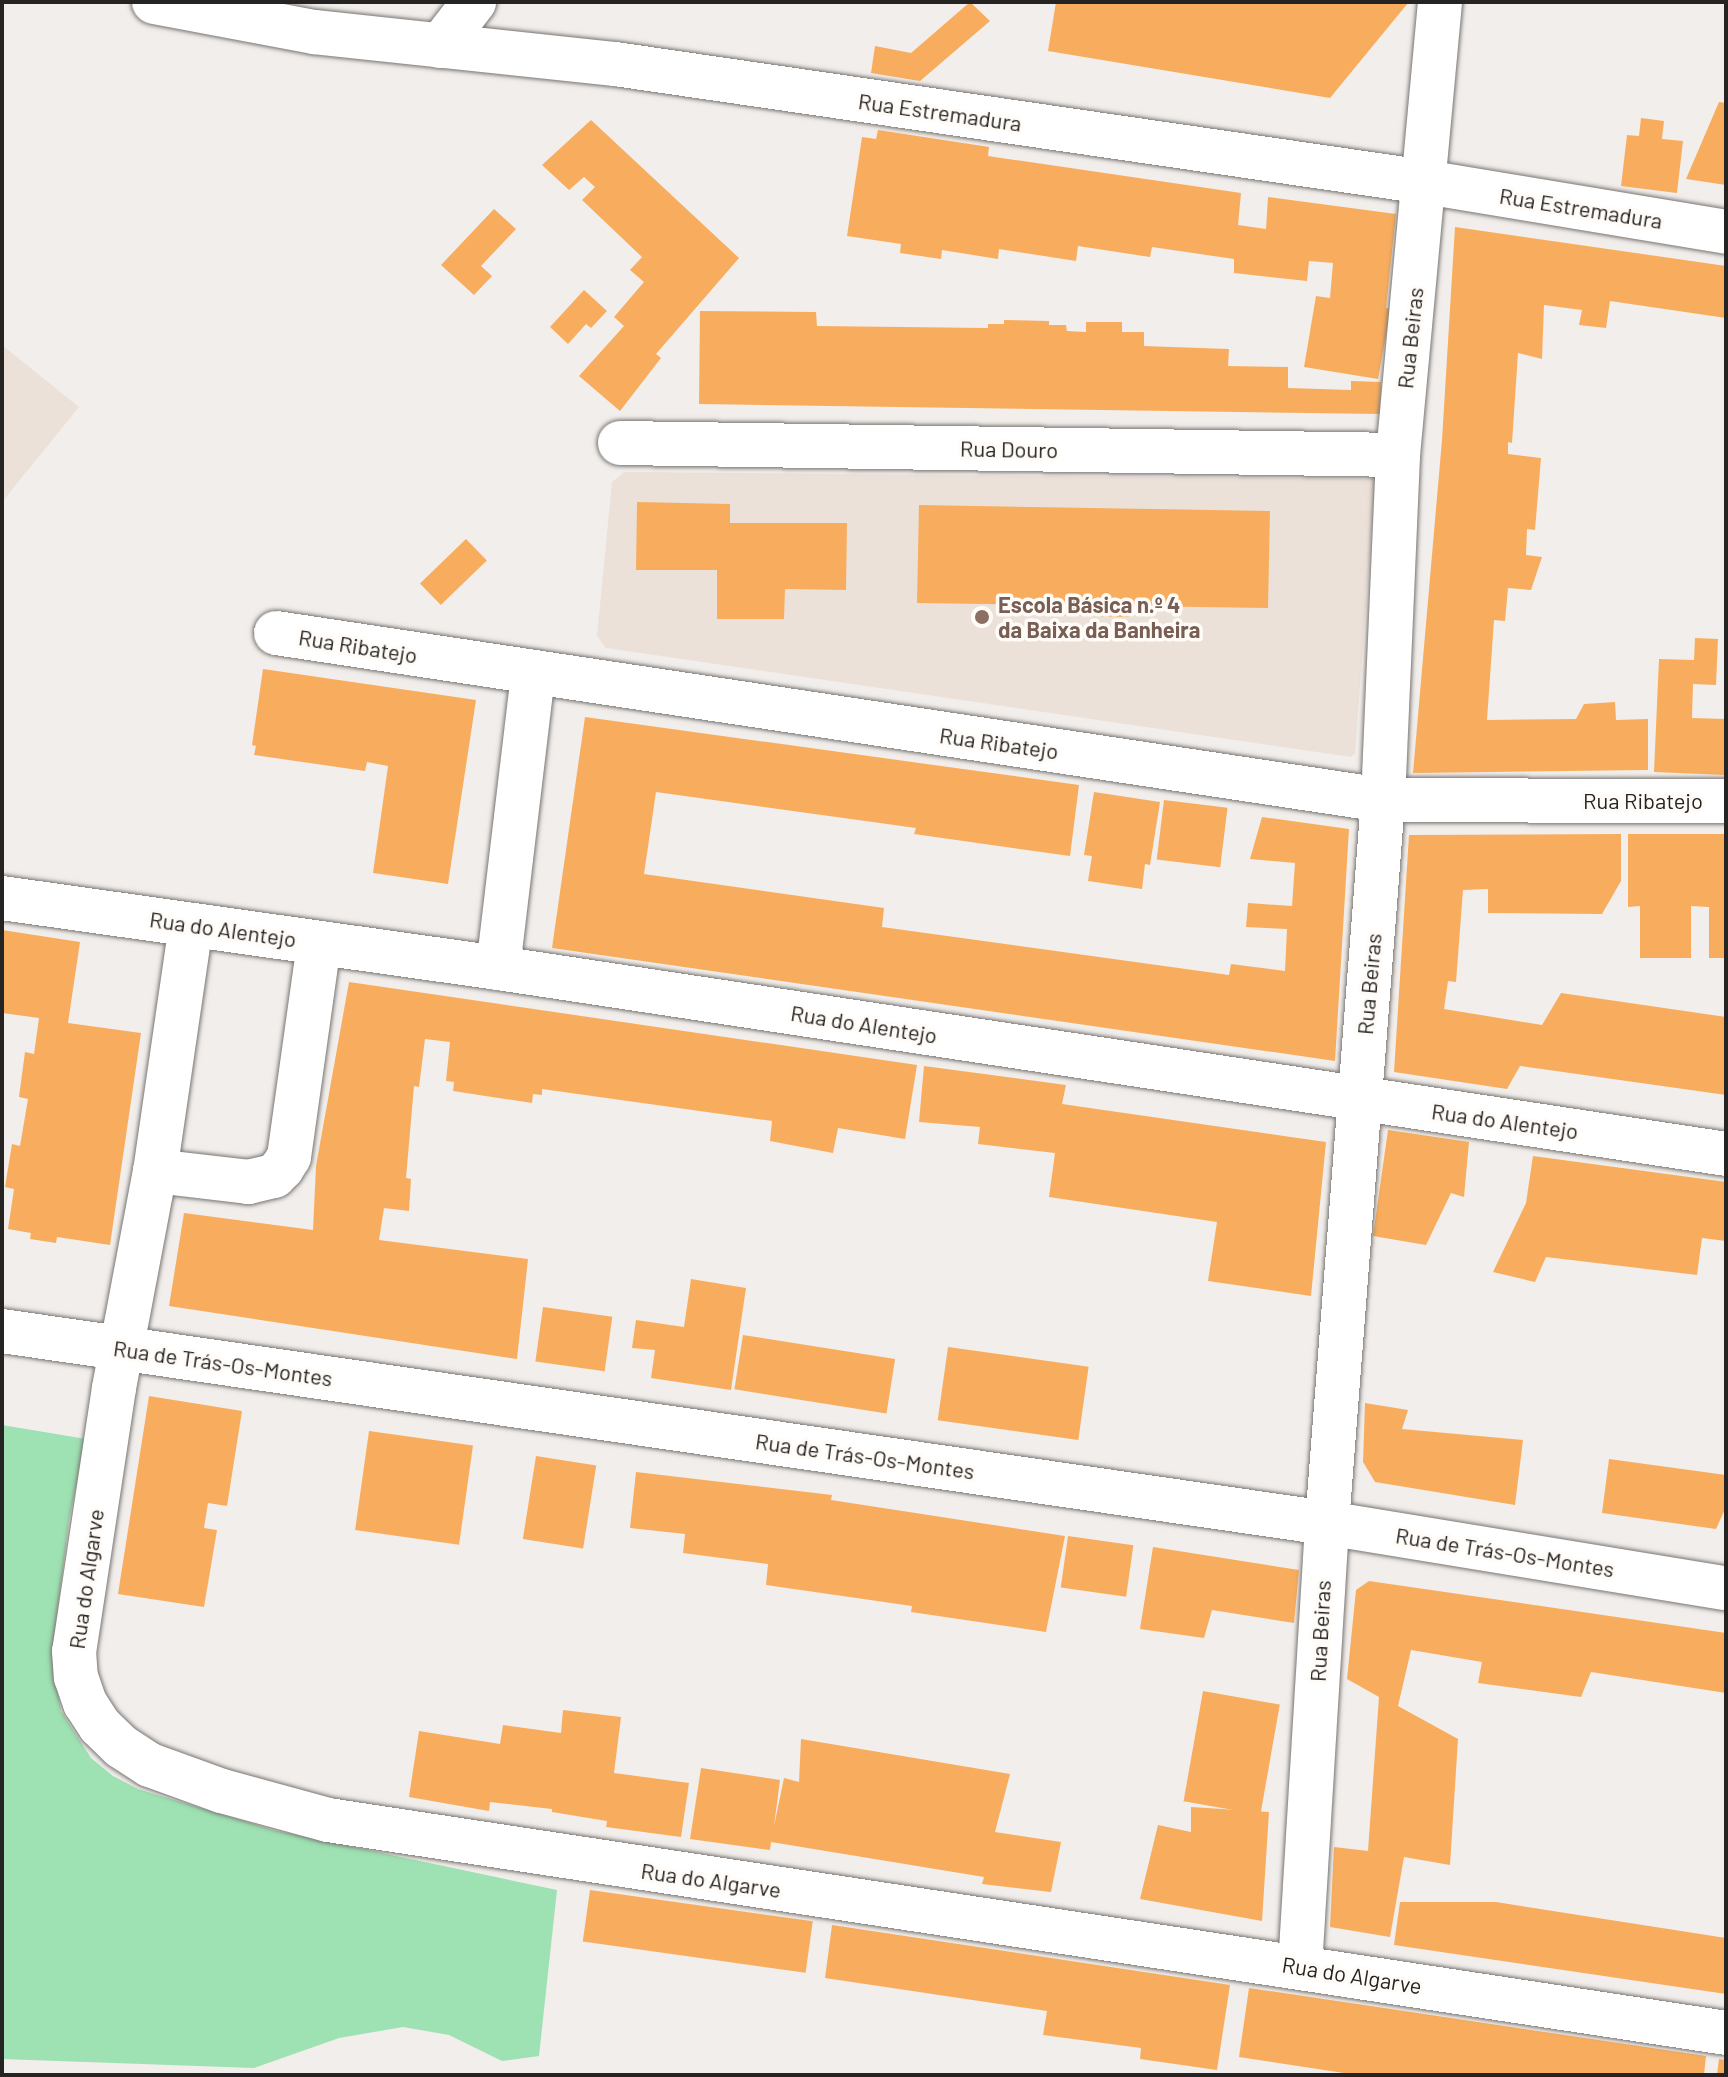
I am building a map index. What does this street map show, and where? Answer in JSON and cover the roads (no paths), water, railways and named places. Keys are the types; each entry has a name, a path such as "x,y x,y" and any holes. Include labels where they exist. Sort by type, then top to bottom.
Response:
{"street":[{"name":"Rua Estremadura","path":"154,2 314,32 615,64 1425,182 1726,232"},
{"path":"440,46 474,2"},
{"name":"Rua Beiras","path":"1300,1967 1327,1523 1383,800 1398,455 1440,2"},
{"name":"Rua Douro","path":"620,443 1398,455"},
{"name":"Rua Ribatejo","path":"276,633 1383,800 1726,801"},
{"path":"498,968 533,674"},
{"name":"Rua do Alentejo","path":"2,898 498,968 1726,1154"},
{"name":"Rua do Algarve","path":"191,925 155,1171 121,1348 74,1651 76,1677 85,1703 100,1726 122,1747 150,1765 222,1791 328,1820 1726,2033"},
{"path":"155,1171 248,1182 274,1176 282,1168 289,1157 319,943"},
{"name":"Rua de Trás-Os-Montes","path":"2,1331 1327,1523 1726,1588"}],"place":[{"name":"Escola Básica n.º 4 da Baixa da Banheira","path":"982,617"}]}
